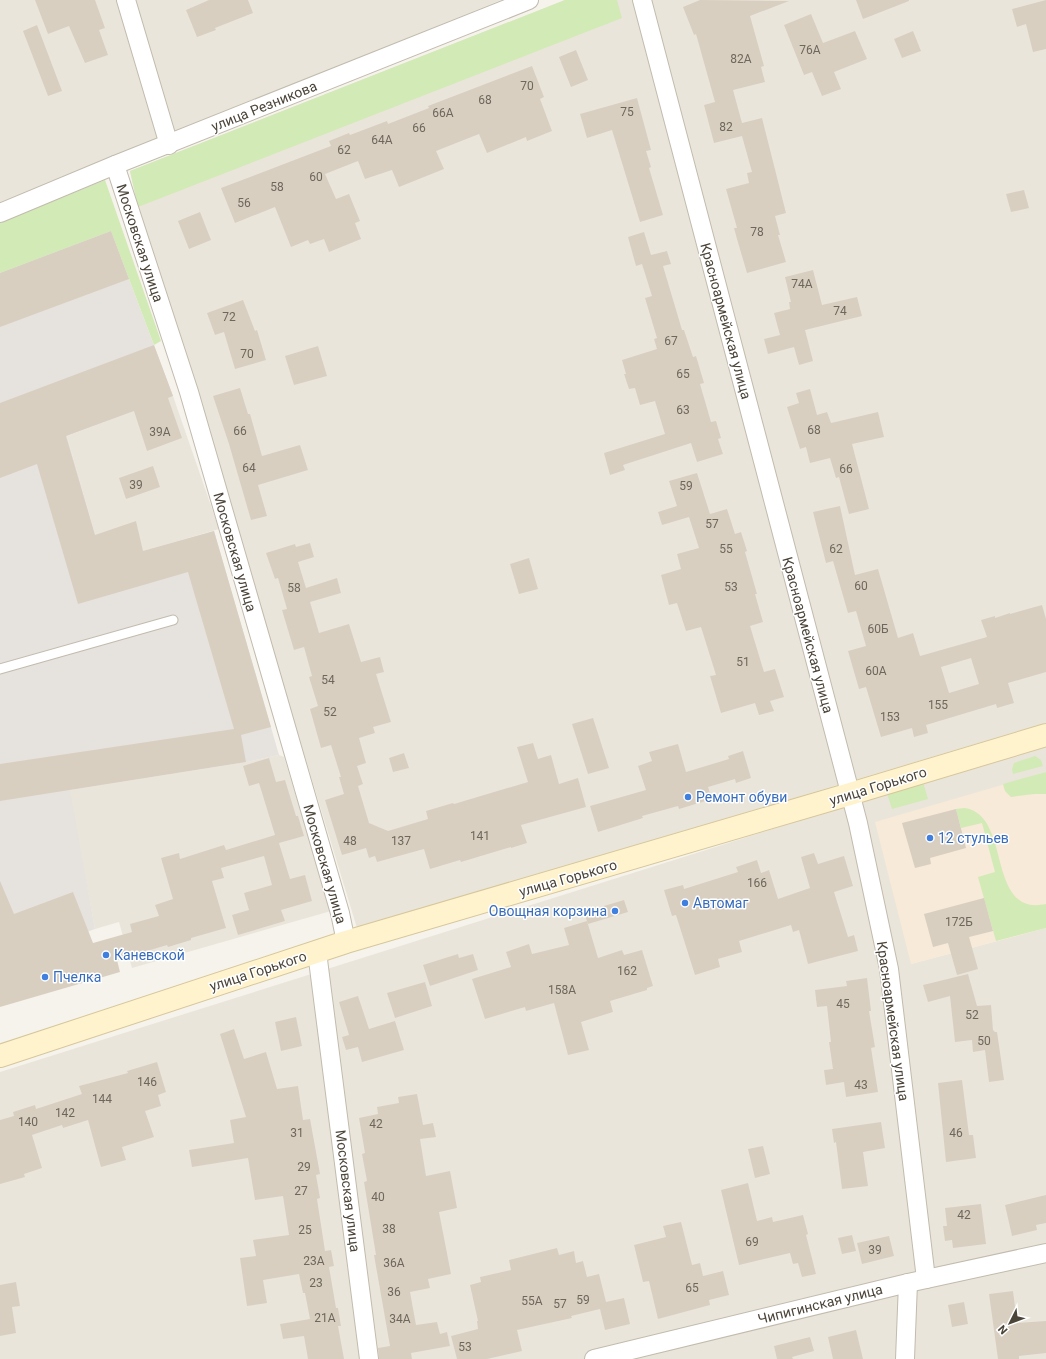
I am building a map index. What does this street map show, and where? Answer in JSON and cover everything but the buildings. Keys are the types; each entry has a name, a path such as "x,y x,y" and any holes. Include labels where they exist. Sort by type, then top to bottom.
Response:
{"main road":[{"name":"улица Горького","path":"0,1056 346,942 1046,735"}],"street":[{"path":"126,0 169,144"},
{"name":"улица Резникова","path":"0,213 115,165 529,0"},
{"name":"Красноармейская улица","path":"642,0 858,823 889,969 926,1279"},
{"name":"Московская улица","path":"115,165 189,392 340,913 346,942"},
{"name":"Московская улица","path":"317,952 369,1359"},
{"name":"Чипигинская улица","path":"594,1359 908,1283 1046,1253"},
{"path":"905,1359 908,1283"}],"lane":[{"path":"0,669 173,620"}],"shaded area":[{"path":"0,0 501,0 0,204"},
{"path":"565,0 1046,0 1046,723 357,928 138,207 130,171"},
{"path":"111,231 173,396 67,436 103,562 214,531 279,755 246,762 70,790 95,929 0,965 0,273"},
{"path":"173,396 219,529 103,563 67,436"},
{"path":"1046,746 1046,772 911,964 1046,928 1046,1359 0,1359 0,1072 887,793"},
{"path":"279,755 284,757 331,911 132,968 119,922 95,929 69,790 246,762"},
{"path":"1046,772 1046,928 911,964 875,822"}],"green space":[{"path":"565,0 617,0 622,18 138,207 130,171"},
{"path":"105,180 161,341 154,345 111,231 0,273 0,223"},
{"path":"1035,756 1041,760 1043,766 1013,774 1012,769 1014,763"},
{"path":"1046,772 1046,794 1011,797 1005,791 1003,784"},
{"path":"923,782 928,799 892,809 887,793"},
{"path":"964,808 979,814 989,827 1006,881 1014,895 1027,904 1046,904 1046,928 996,941 978,877 995,872 982,823 961,828 956,809"}],"place":[{"name":"Ремонт обуви","path":"688,797"},
{"name":"12 стульев","path":"930,838"},
{"name":"Автомаг","path":"685,903"},
{"name":"Овощная корзина","path":"615,911"},
{"name":"Каневской","path":"106,955"},
{"name":"Пчелка","path":"45,977"}]}
